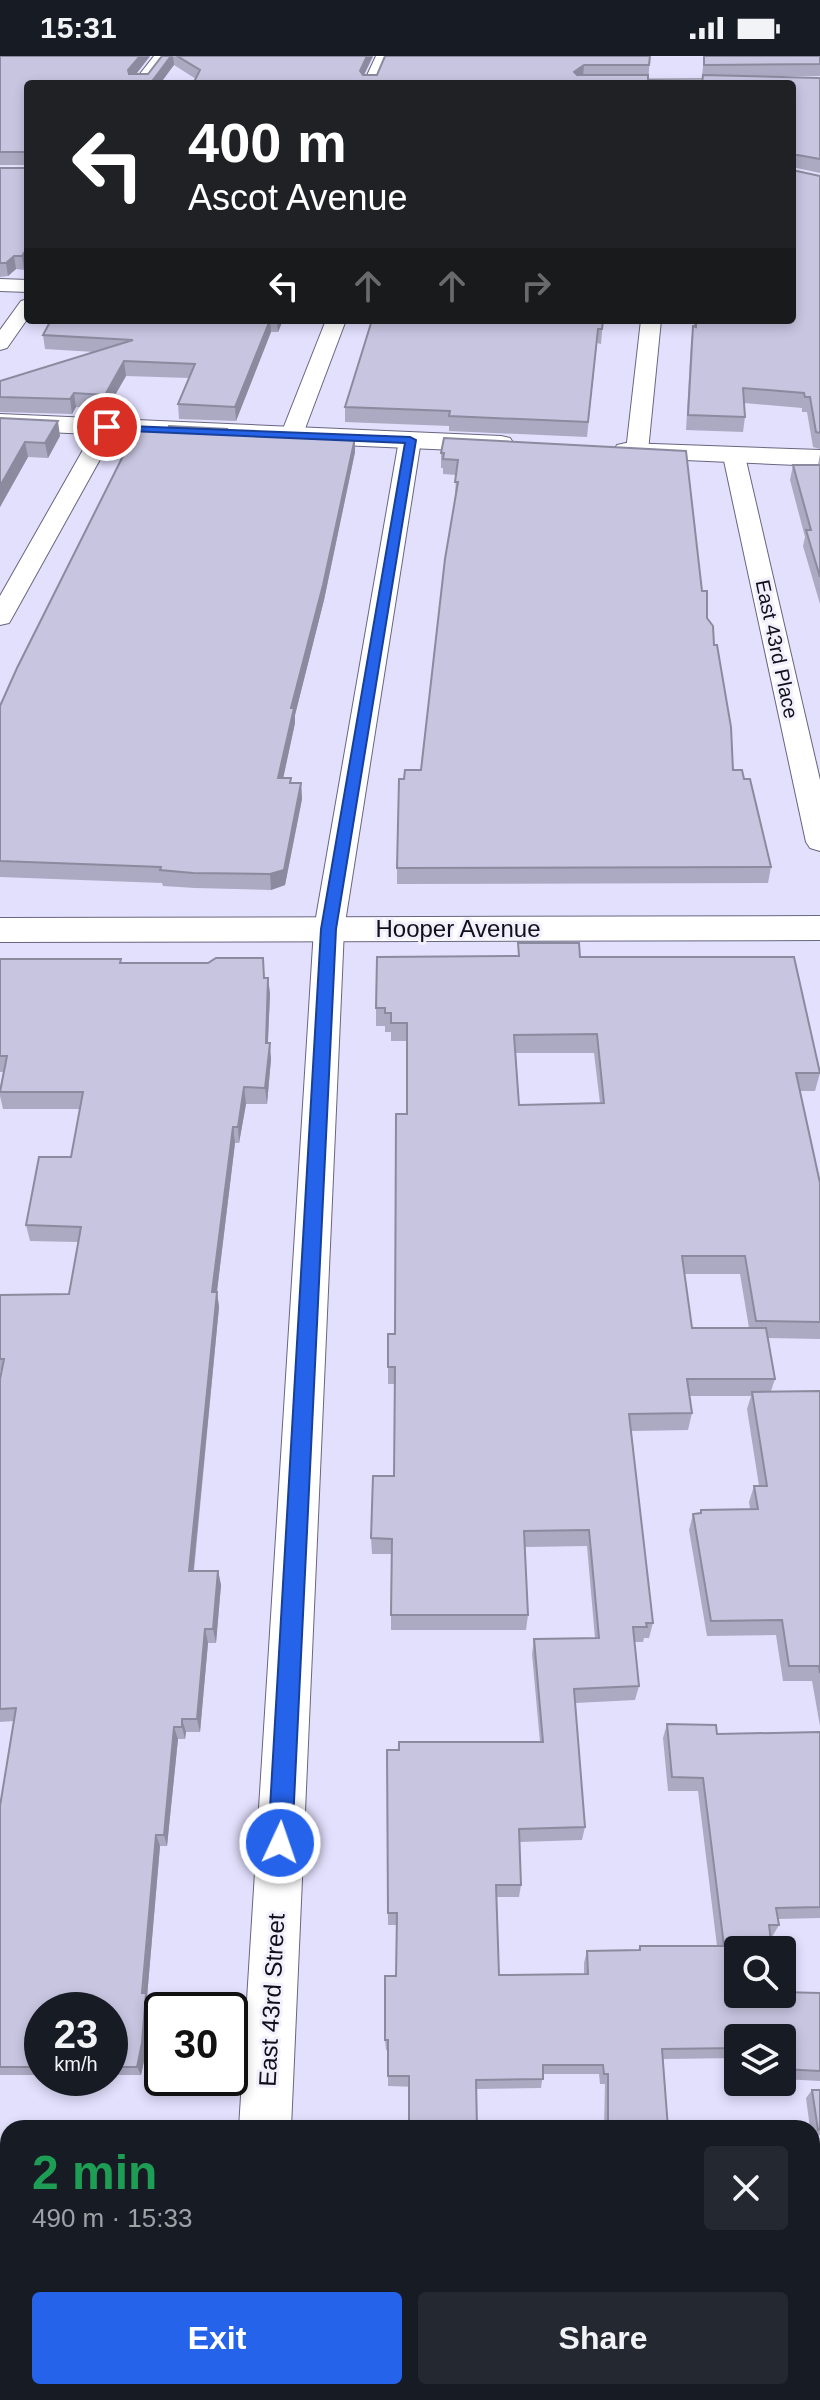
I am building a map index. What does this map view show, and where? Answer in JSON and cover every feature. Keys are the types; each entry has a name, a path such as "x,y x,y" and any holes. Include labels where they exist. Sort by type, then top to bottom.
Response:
{"street":[{"path":"142,80 161,56"},
{"path":"372,80 383,56"},
{"path":"796,83 820,83"},
{"path":"0,285 24,286"},
{"path":"0,344 24,311"},
{"path":"292,434 334,324"},
{"path":"637,451 651,324"},
{"path":"0,422 521,445"},
{"path":"0,618 107,427"},
{"name":"East 43rd Street","path":"265,2120 329,929 410,440"},
{"path":"596,449 820,458"},
{"name":"East 43rd Place","path":"734,456 820,842"},
{"name":"Hooper Avenue","path":"0,930 820,928"}],"building":[{"path":"0,56 140,56 128,70 129,74 148,74 162,56 171,56 153,80 24,80 24,152 0,152"},
{"path":"177,56 367,56 360,71 363,75 377,75 385,56 650,56 649,65 584,65 574,72 577,75 648,75 648,80 195,80 200,70"},
{"path":"704,56 820,56 820,64 704,65"},
{"path":"703,75 820,78 820,159 796,155 796,80 702,80"},
{"path":"0,168 24,168 24,253 0,263"},
{"path":"796,171 820,176 820,433 816,432 810,397 805,397 804,393 743,388 745,417 688,415 693,326 696,327 696,324 796,324"},
{"path":"49,324 268,324 235,407 178,404 195,364 124,361 105,395 74,393 70,399 0,397 0,381 133,340 43,335"},
{"path":"371,324 603,324 602,329 598,329 588,422 449,416 450,411 345,407"},
{"path":"0,418 58,421 45,443 25,442 0,486"},
{"path":"169,426 227,429 226,433 355,438 323,585 291,708 294,708 278,778 291,778 290,783 301,783 284,870 270,874 193,873 160,870 161,867 0,861 0,706 136,430 167,431"},
{"path":"444,438 686,451 702,591 707,591 707,618 713,626 714,645 717,645 731,727 733,770 742,770 744,779 750,779 771,867 397,868 399,779 404,779 405,770 421,770 445,559 458,482 455,482 458,460 443,459 444,453 441,453"},
{"path":"793,465 820,465 820,577 806,530 811,530"},
{"path":"518,943 579,943 580,957 794,957 820,1073 796,1073 820,1183 820,1322 756,1321 745,1256 682,1256 692,1328 766,1328 775,1379 687,1379 692,1413 629,1414 653,1623 646,1623 647,1627 633,1627 639,1686 574,1689 585,1827 519,1829 521,1885 496,1885 499,1975 588,1974 587,1951 640,1950 640,1946 724,1946 724,2008 796,2008 796,1992 820,1993 820,2071 796,2070 796,2024 724,2024 724,2048 662,2049 667,2120 608,2120 608,2074 604,2074 603,2065 543,2065 543,2079 476,2080 477,2120 409,2120 409,2076 388,2076 385,1976 396,1976 397,1913 388,1913 387,1750 399,1750 399,1742 543,1742 534,1639 599,1638 589,1530 524,1531 528,1615 391,1615 392,1539 371,1538 373,1476 394,1476 395,1367 388,1367 388,1334 395,1334 396,1114 407,1114 407,1023 391,1023 391,1013 385,1013 385,1008 376,1008 377,957 519,956","holes":["597,1034 604,1103 519,1105 514,1035"]},
{"path":"216,958 263,958 264,978 268,978 266,1043 270,1043 265,1088 244,1087 238,1127 233,1127 212,1292 217,1292 189,1571 218,1571 213,1629 205,1629 197,1719 182,1719 182,1727 174,1727 164,1835 156,1835 142,1993 142,2043 137,2067 128,2067 128,1992 24,1992 24,2067 0,2067 0,1806 16,1708 0,1709 0,1379 4,1359 0,1359 0,1295 69,1294 81,1227 26,1225 39,1157 71,1157 83,1092 0,1092 7,1056 0,1056 0,959 208,963"},
{"path":"820,1391 820,1673 819,1666 789,1666 782,1620 711,1621 693,1514 701,1513 701,1510 758,1509 754,1486 767,1486 752,1392"},
{"path":"667,1724 716,1725 717,1734 820,1732 820,1907 776,1908 779,1925 769,1925 770,1936 724,1936 724,1946 703,1778 672,1777"},
{"path":"812,2090 820,2090 820,2120 816,2120"}],"route":[{"path":"107,427 410,440 329,929 280,1843"}]}
